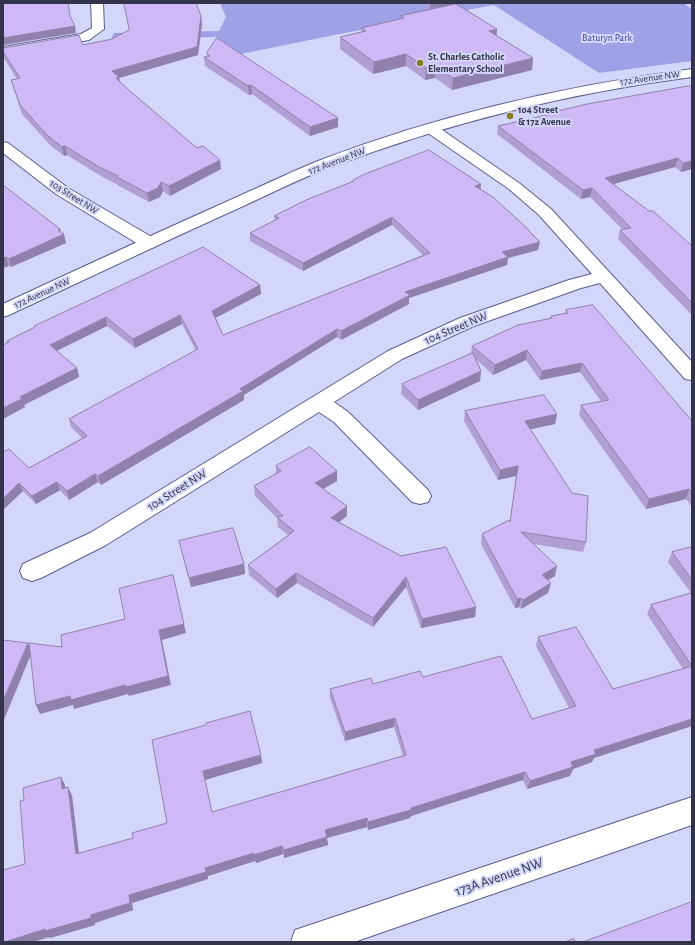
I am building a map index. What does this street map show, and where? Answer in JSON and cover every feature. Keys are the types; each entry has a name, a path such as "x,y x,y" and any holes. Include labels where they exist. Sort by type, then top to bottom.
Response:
{"street":[{"path":"3,51 85,37 98,29 97,3"},
{"name":"172 Avenue NW","path":"3,311 149,243 323,165 430,128 561,94 628,81 692,72"},
{"path":"430,128 514,186 545,212 692,374"},
{"name":"103 Street NW","path":"3,146 62,191 149,243"},
{"name":"104 Street NW","path":"32,571 98,539 395,355 467,322 575,284 604,277"},
{"path":"319,402 341,417 420,496"},
{"name":"173A Avenue NW","path":"307,942 692,811"}],"green space":[{"name":"Baturyn Park","path":"220,3 683,3 692,9 692,61 599,73 494,5 241,54 216,37 111,39 114,33 219,31 226,17"}],"building":[{"path":"3,3 68,3 70,16 75,26 3,38"},
{"path":"124,3 196,3 201,16 197,47 112,71 119,77 116,78 130,91 197,148 203,146 220,160 169,186 161,182 158,188 147,193 99,167 65,146 62,147 48,136 20,105 11,80 20,78 3,52 3,48 79,35 83,45 112,39 129,30"},
{"path":"456,4 497,29 489,31 533,58 453,78 435,66 426,68 406,54 374,62 340,37 366,31 361,28 404,18 401,16"},
{"path":"217,38 338,118 310,127 251,85 248,86 204,57 210,56 207,53"},
{"path":"692,86 692,161 683,163 678,158 605,178 649,211 653,211 692,245 692,303 620,230 631,228 592,188 583,190 498,126 587,104"},
{"path":"429,150 481,184 475,186 493,197 540,242 502,252 508,257 405,292 410,295 341,331 337,329 240,389 243,391 98,476 95,474 67,491 57,482 32,496 19,483 3,499 3,452 9,449 29,468 87,436 69,419 198,349 180,315 133,339 106,317 50,345 77,368 20,397 22,399 3,408 3,345 9,342 7,341 35,327 34,326 203,247 260,285 212,311 223,335 430,253 392,217 303,263 250,233 279,218 274,216 306,200 354,181 353,180 365,174"},
{"path":"3,185 60,229 58,230 64,234 9,259 6,257 3,258"},
{"path":"593,305 692,421 692,492 689,489 649,499 581,405 609,400 582,363 542,371 527,350 495,365 472,346 518,325 568,313 566,310"},
{"path":"473,353 481,371 418,400 402,384"},
{"path":"544,395 557,414 525,421 572,493 588,496 586,542 521,532 557,566 542,575 551,583 523,600 521,598 517,599 482,534 509,520 510,522 518,466 500,470 465,411"},
{"path":"310,447 337,471 315,483 347,506 331,518 401,556 446,547 476,607 422,619 406,577 373,618 296,573 276,589 248,565 294,531 277,517 283,516 254,486 281,471 276,466"},
{"path":"233,528 244,564 189,578 179,541"},
{"path":"692,547 692,580 672,552"},
{"path":"173,575 184,624 159,630 168,676 126,687 125,685 71,700 70,696 36,705 29,643 62,647 61,635 125,619 119,589"},
{"path":"692,593 692,666 651,605"},
{"path":"576,627 613,689 692,666 692,719 594,750 596,754 571,762 573,767 530,781 525,772 411,808 411,810 368,822 367,818 325,830 327,837 284,850 282,846 254,855 254,853 205,868 206,872 129,895 130,903 91,915 91,918 45,931 45,929 3,942 3,870 25,864 20,801 24,800 23,788 61,777 62,789 68,787 76,854 133,838 132,833 167,823 152,740 206,725 206,723 250,711 261,755 203,771 212,812 406,755 395,718 345,732 330,689 371,678 373,684 420,671 423,677 501,656 532,719 576,706 538,637"},
{"path":"3,640 28,643 3,701"},
{"path":"692,902 692,942 583,942"},
{"path":"574,939 575,942 565,942"}],"place":[{"name":"St. Charles Catholic Elementary School","path":"420,63"},
{"name":"104 Street & 172 Avenue","path":"510,116"}]}
